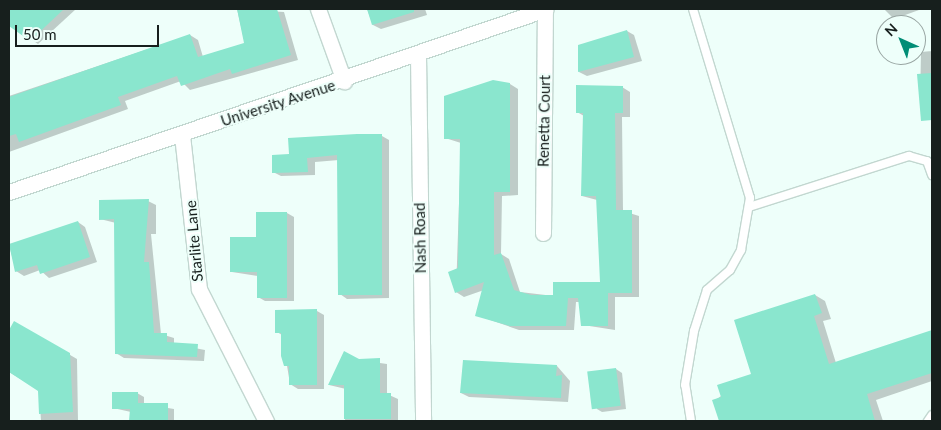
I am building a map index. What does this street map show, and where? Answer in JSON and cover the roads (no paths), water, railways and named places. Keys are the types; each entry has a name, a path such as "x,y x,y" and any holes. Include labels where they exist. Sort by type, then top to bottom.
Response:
{"street":[{"path":"318,9 344,81"},
{"name":"University Avenue","path":"9,192 344,81 545,9"},
{"name":"Renetta Court","path":"543,233 545,9"},
{"name":"Nash Road","path":"418,55 423,421"},
{"name":"Starlite Lane","path":"182,135 198,289 266,421"}],"lane":[{"path":"692,421 685,385 694,331 708,290 730,270 741,250 749,207 743,165 693,9"},
{"path":"749,207 909,156 927,161 932,175"},
{"path":"928,421 932,415"}]}
